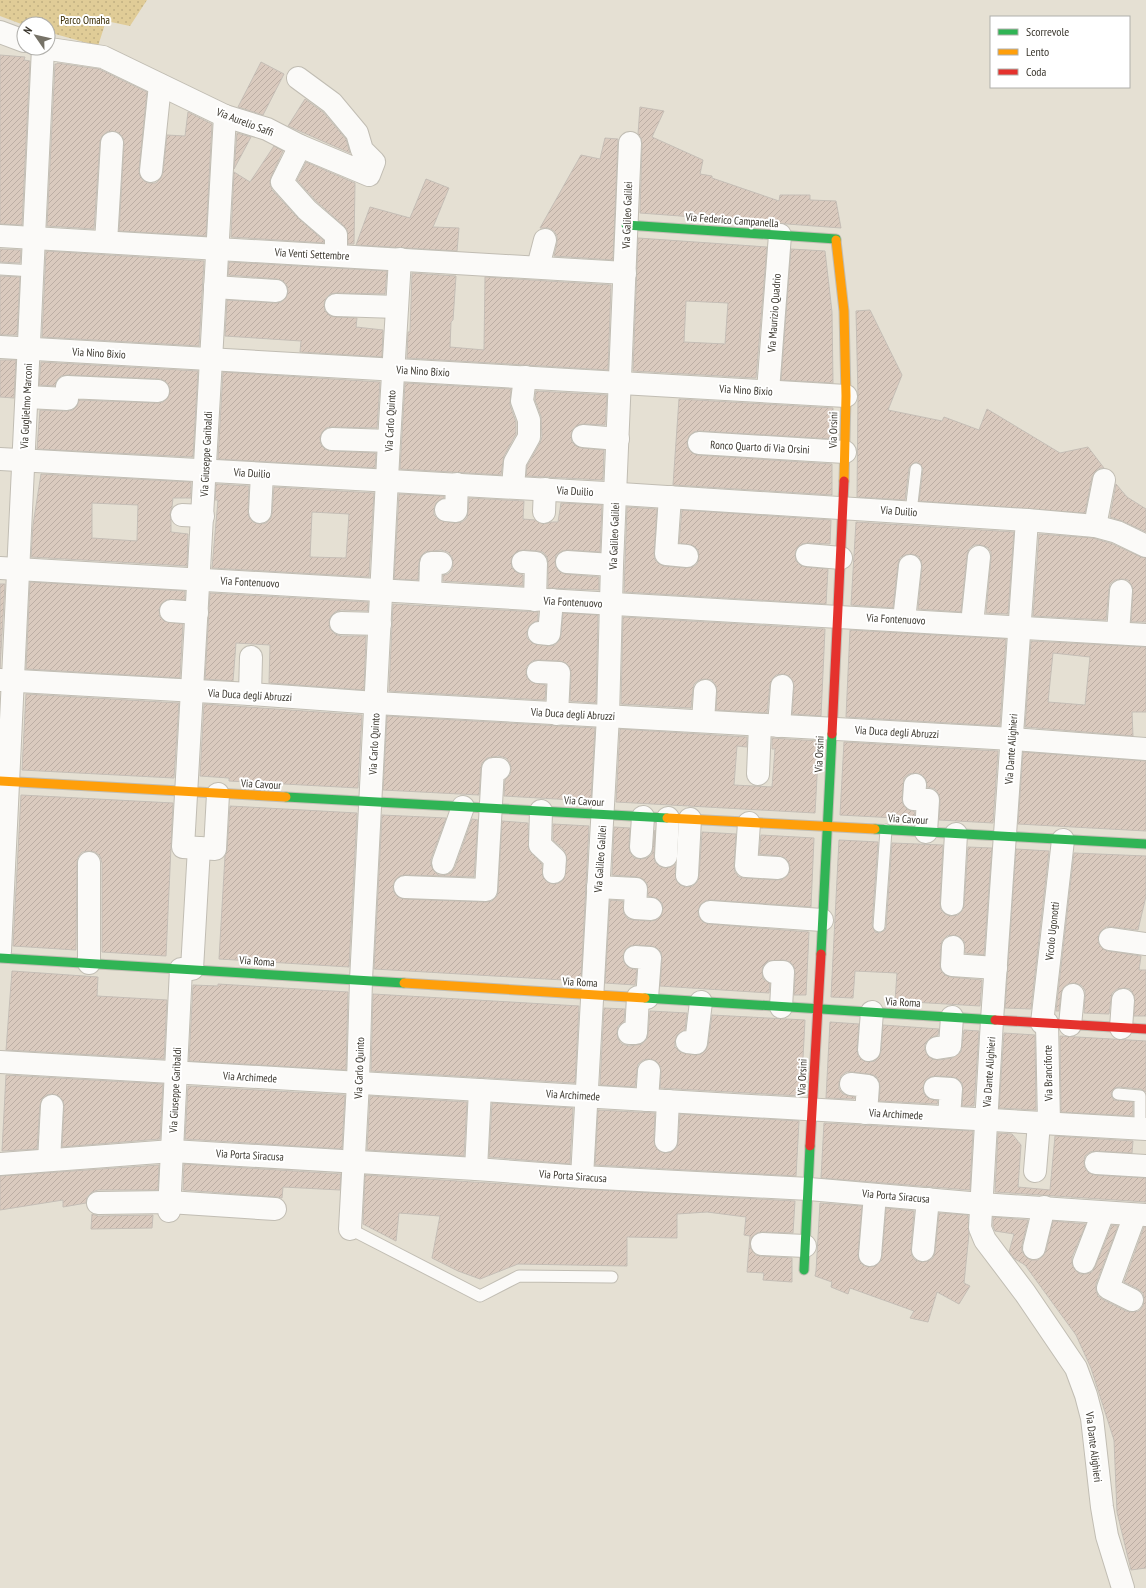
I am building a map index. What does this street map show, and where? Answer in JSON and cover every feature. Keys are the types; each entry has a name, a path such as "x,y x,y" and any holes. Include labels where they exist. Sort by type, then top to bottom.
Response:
{"main road":[{"name":"Via Federico Campanella","path":"626,225 836,239"},
{"name":"Via Orsini","path":"804,1270 844,507 846,396 844,311 836,239"},
{"name":"Via Cavour","path":"10,777 218,794 1146,844"},
{"name":"Via Roma","path":"0,958 6,954 89,963 1146,1029"}],"street":[{"path":"0,32 16,38"},
{"name":"Via Aurelio Saffi","path":"56,50 102,57 225,116 267,129 300,146 369,175 374,162 362,150 356,133 332,103 298,78"},
{"name":"Via Guglielmo Marconi","path":"6,954 10,777 7,681 9,568 24,461 43,56"},
{"path":"151,171 160,85"},
{"name":"Via Giuseppe Garibaldi","path":"169,1206 176,1072 199,848 184,847 199,579 192,516 205,470 225,116"},
{"path":"106,242 112,143"},
{"name":"Via Galileo Galilei","path":"582,1177 591,994 608,716 612,565 630,143"},
{"path":"300,146 282,182 307,210 336,235 336,255"},
{"name":"Via Maurizio Quadrio","path":"768,391 780,235"},
{"name":"Via Venti Settembre","path":"0,236 625,273"},
{"path":"538,267 545,240"},
{"name":"Via Carlo Quinto","path":"350,1229 389,441 400,260"},
{"path":"215,287 276,291"},
{"path":"336,305 397,307"},
{"name":"Via Nino Bixio","path":"0,347 846,396"},
{"path":"513,487 515,462 529,437 529,420 522,401 525,377"},
{"path":"27,397 67,399 67,387 158,391"},
{"path":"583,436 618,439"},
{"path":"332,439 389,441"},
{"name":"Ronco Quarto di Via Orsini","path":"699,443 845,452"},
{"name":"Via Duilio","path":"0,459 615,493 1026,520 1095,526 1117,532 1146,546"},
{"path":"260,512 262,474"},
{"path":"1095,526 1104,480"},
{"path":"446,510 456,511 457,484"},
{"path":"544,512 545,489"},
{"path":"670,497 666,554 687,556"},
{"name":"Via Dante Alighieri","path":"1026,520 992,1020 980,1228 985,1240 1026,1293 1076,1368 1086,1395 1092,1418 1102,1507 1107,1536 1123,1588"},
{"path":"807,555 841,558"},
{"path":"972,624 979,557"},
{"path":"523,562 536,563 549,634 539,633"},
{"path":"566,562 612,565"},
{"path":"430,593 431,563 441,563"},
{"path":"904,620 910,566"},
{"name":"Via Fontenuovo","path":"9,568 199,579 254,574 382,590 1146,635"},
{"path":"1118,633 1121,591"},
{"path":"171,611 197,613"},
{"path":"341,623 380,624"},
{"path":"250,694 251,657"},
{"path":"538,672 559,673 557,714"},
{"name":"Via Duca degli Abruzzi","path":"7,681 250,694 557,714 1012,739 1146,749"},
{"path":"758,774 770,725 782,686"},
{"path":"703,721 705,691"},
{"path":"405,887 486,890 493,769 500,769"},
{"path":"915,785 914,799 928,800 926,832"},
{"path":"199,848 215,849 218,794"},
{"path":"443,863 463,807"},
{"path":"541,811 540,845 555,859 554,872"},
{"path":"641,847 643,817"},
{"path":"666,856 668,818"},
{"path":"687,875 690,819"},
{"path":"749,823 746,866 778,868"},
{"path":"952,904 956,834"},
{"name":"Vicolo Ugonotti","path":"1045,1023 1062,840"},
{"path":"89,863 89,963"},
{"path":"598,887 636,889 635,908 651,909"},
{"path":"710,912 822,920"},
{"path":"1110,939 1146,944"},
{"path":"953,946 952,965 996,968"},
{"path":"629,1033 636,1033 650,958 635,957"},
{"path":"774,972 783,972 781,1007"},
{"path":"1070,1025 1073,995"},
{"path":"1121,1028 1124,1000"},
{"path":"687,1042 696,1043 700,1002"},
{"path":"869,1050 872,1012"},
{"path":"938,1048 950,1046 952,1017"},
{"name":"Via Branciforte","path":"1035,1171 1044,1123 1045,1023"},
{"name":"Via Archimede","path":"0,1062 1143,1129"},
{"path":"649,1071 658,1100 666,1141"},
{"path":"851,1084 868,1086 866,1112"},
{"path":"935,1088 951,1089 949,1117"},
{"path":"476,1169 480,1090"},
{"path":"49,1160 52,1106"},
{"name":"Via Porta Siracusa","path":"0,1164 172,1151 476,1169 582,1177 809,1189 981,1204 1044,1207 1140,1215"},
{"path":"1096,1163 1146,1166"},
{"path":"870,1255 875,1194"},
{"path":"923,1250 928,1199"},
{"path":"98,1203 275,1209"},
{"path":"1034,1248 1044,1207"},
{"path":"1084,1262 1103,1213"},
{"path":"1132,1300 1108,1288 1140,1215"},
{"path":"762,1244 805,1246"}],"lane":[{"path":"0,269 33,271"},
{"path":"911,512 916,469"},
{"path":"879,926 886,830"},
{"path":"1118,1094 1140,1096 1143,1129"},
{"path":"350,1229 480,1296 519,1276 612,1277"}],"green space":[{"name":"Parco Omaha","path":"0,0 147,0 130,26 106,21 98,46 56,34 56,16 16,16 16,22 0,16"}],"building":[{"path":"0,55 25,57 24,60 30,61 22,225 0,224"},
{"path":"261,62 284,74 263,115 238,107"},
{"path":"57,63 99,69 147,92 139,170 140,176 144,181 149,183 156,183 161,178 167,135 185,136 188,112 212,124 206,236 119,231 124,144 123,138 119,133 112,131 107,132 102,136 100,142 94,229 47,226 55,64"},
{"path":"305,99 323,112 346,139 350,153 288,126"},
{"path":"640,107 664,111 652,137 703,160 700,174 712,176 712,178 779,201 780,195 810,195 810,200 836,201 841,228 640,213 642,144 641,138 638,134"},
{"path":"237,133 251,137 234,169"},
{"path":"605,138 618,139 613,260 554,256 557,236 554,231 548,228 540,228 581,155 600,159"},
{"path":"274,146 283,151 271,177 270,184 272,190 298,218 324,241 324,243 231,237 234,172 250,182"},
{"path":"306,162 355,183 354,244 348,244 347,230 344,226 316,201 297,180"},
{"path":"426,179 449,188 433,227 459,228 457,251 356,245 370,207 410,218"},
{"path":"638,238 767,247 756,378 633,371","holes":["686,301 728,303 725,344 684,342"]},
{"path":"0,249 21,250 20,263 0,262"},
{"path":"791,249 825,251 832,312 833,383 781,380"},
{"path":"46,251 204,261 199,346 42,337"},
{"path":"229,262 387,271 385,294 336,293 330,294 326,298 324,304 325,311 330,316 357,318 356,327 383,330 382,357 300,352 301,341 225,336 227,300 276,303 281,302 286,298 288,291 287,286 283,281 277,279 228,275"},
{"path":"412,273 456,276 450,347 484,350 485,277 611,285 608,370 407,358 408,332 410,332"},
{"path":"0,276 20,277 17,335 0,335"},
{"path":"870,310 902,375 888,410 942,421 944,417 979,430 987,409 1060,453 1088,447 1104,468 1100,468 1092,477 1085,513 919,501 923,469 920,464 916,462 909,468 905,500 857,497 858,396 856,311"},
{"path":"0,360 16,360 14,398 0,397"},
{"path":"41,362 198,371 193,457 37,449 40,410 73,410 77,406 79,400 158,403 163,402 168,398 170,391 169,386 165,381 159,379 68,375 61,376 57,380 55,386 39,385"},
{"path":"223,372 380,382 377,428 326,428 322,432 320,438 321,445 325,449 331,451 376,453 375,468 218,459"},
{"path":"405,383 511,389 510,405 516,422 516,434 504,456 501,475 400,469"},
{"path":"536,391 607,395 605,425 578,425 573,429 571,435 572,442 576,446 604,450 603,480 526,476 527,466 542,437 541,416 535,400"},
{"path":"679,399 833,408 833,439 700,431 694,432 689,436 687,443 688,448 692,453 698,455 832,464 832,495 673,485"},
{"path":"41,474 191,482 191,498 173,498 170,514 171,532 188,534 187,566 31,557 33,525","holes":["92,503 138,505 137,541 92,538"]},
{"path":"216,484 249,486 249,517 253,522 259,524 266,523 271,518 274,487 374,493 369,577 212,568 218,500 215,500","holes":["312,512 349,514 346,558 310,557"]},
{"path":"1116,484 1127,497 1146,509 1146,532 1110,517"},
{"path":"399,494 444,496 444,498 436,503 434,515 439,520 455,523 462,522 467,518 469,498 524,501 523,519 535,520 543,524 558,522 561,503 602,505 600,552 562,551 556,555 555,562 556,567 560,572 566,574 599,577 599,590 548,588 547,557 543,552 524,550 518,551 513,555 511,561 512,568 516,572 523,575 523,586 443,581 443,575 448,574 452,570 453,563 452,557 448,552 441,550 425,552 421,556 418,580 394,579"},
{"path":"627,507 657,509 654,553 655,560 664,566 686,568 697,564 699,557 698,550 694,546 679,543 682,510 831,520 830,544 802,544 797,548 795,554 796,561 800,565 828,569 826,604 624,592"},
{"path":"856,522 1014,532 1008,614 986,613 991,552 987,547 980,545 974,545 969,549 967,555 961,612 918,609 922,567 918,556 911,554 900,558 898,564 893,608 851,605"},
{"path":"1039,534 1093,538 1113,544 1146,558 1146,622 1131,622 1132,586 1128,580 1122,579 1115,580 1110,584 1106,620 1033,616"},
{"path":"30,582 185,591 185,600 166,600 161,604 159,610 160,617 164,621 183,624 180,678 26,669"},
{"path":"0,584 5,584 0,668"},
{"path":"210,593 368,602 368,611 341,610 335,612 331,616 329,622 330,629 335,634 341,636 366,636 364,690 269,683 270,645 236,643 233,681 205,679"},
{"path":"393,604 538,612 538,621 529,626 527,638 532,643 548,646 555,645 559,641 563,613 598,615 596,703 570,701 570,668 566,663 560,661 538,660 532,661 527,666 527,678 531,682 546,685 545,700 389,691"},
{"path":"623,617 825,629 821,716 792,714 793,681 789,676 783,674 776,675 772,679 767,713 716,710 716,686 712,680 705,679 699,680 694,684 691,708 621,704"},
{"path":"850,630 1006,639 1000,726 846,717"},
{"path":"1031,641 1146,647 1146,712 1132,712 1133,736 1025,727","holes":["1053,653 1090,657 1085,705 1048,702"]},
{"path":"26,694 179,703 174,778 22,770"},
{"path":"204,704 362,715 358,788 229,781 229,778 200,776"},
{"path":"387,716 595,728 591,801 504,796 505,780 510,775 511,769 510,763 506,758 499,756 487,758 482,763 479,795 383,790"},
{"path":"620,729 747,737 747,747 737,746 734,785 772,787 775,749 772,749 772,738 819,741 815,813 616,802"},
{"path":"844,742 998,751 993,823 939,820 939,795 935,789 927,787 926,780 922,775 916,773 909,774 904,778 902,798 903,804 907,809 915,812 914,819 840,815"},
{"path":"1023,752 1146,761 1146,831 1018,824"},
{"path":"21,795 173,803 166,956 102,952 102,863 100,856 95,852 89,851 82,852 78,857 77,863 76,950 13,946"},
{"path":"230,806 357,813 349,967 219,959 225,856 227,850"},
{"path":"382,815 446,818 431,859 431,865 438,875 451,873 455,867 472,819 478,820 474,877 400,876 395,880 393,887 394,892 398,897 405,899 492,901 497,896 498,891 502,821 528,823 529,850 542,864 543,877 547,882 553,884 559,883 564,879 567,860 564,850 553,840 553,824 589,826 581,981 374,969"},
{"path":"614,827 630,828 630,852 634,858 641,859 647,858 652,854 655,830 655,862 659,866 665,868 671,867 675,864 676,880 680,885 686,887 693,886 697,882 699,876 702,832 736,834 734,866 735,872 739,877 777,880 783,879 788,875 790,869 789,863 785,858 779,856 759,854 761,835 814,838 811,907 711,900 705,901 700,905 698,912 699,917 703,922 709,924 809,932 806,995 794,995 794,967 790,962 783,960 768,961 763,966 763,979 770,983 769,993 660,986 662,959 661,952 657,948 651,946 636,945 630,946 625,950 623,957 624,962 628,967 637,970 635,985 605,983 610,900 623,901 624,914 628,919 650,921 656,920 661,916 663,909 662,903 658,899 648,896 647,884 643,879 637,877 612,875"},
{"path":"839,840 878,842 872,925 875,932 879,933 885,930 886,927 892,843 943,845 940,904 941,910 945,914 951,916 958,915 962,911 964,905 968,847 992,848 984,955 965,953 964,941 960,937 954,935 947,936 942,941 941,946 940,965 941,970 945,975 982,980 980,1006 895,1001 897,973 855,971 853,998 831,997"},
{"path":"1016,849 1049,851 1031,1009 1005,1008"},
{"path":"1074,853 1146,856 1146,896 1138,930 1106,927 1100,932 1098,938 1099,944 1103,949 1141,956 1139,970 1146,970 1146,1016 1134,1016 1134,995 1130,989 1124,988 1117,989 1112,993 1109,1014 1084,1013 1085,990 1081,985 1074,983 1068,984 1063,988 1059,1011 1056,1011"},
{"path":"12,971 98,977 97,996 167,1000 164,1059 6,1050"},
{"path":"218,984 348,992 346,1070 189,1061 193,985 218,986"},
{"path":"373,994 579,1006 575,1083 371,1071"},
{"path":"604,1008 625,1009 624,1022 618,1026 617,1033 618,1039 622,1044 629,1046 642,1044 647,1039 650,1011 687,1013 685,1030 677,1035 675,1047 680,1052 695,1055 701,1054 706,1050 712,1015 805,1020 801,1096 660,1088 660,1066 656,1061 649,1059 643,1060 638,1064 635,1087 600,1085"},
{"path":"830,1022 859,1024 858,1055 862,1060 868,1062 875,1061 879,1057 881,1051 883,1025 939,1029 938,1035 929,1039 925,1044 925,1050 928,1056 932,1059 939,1060 952,1058 961,1052 964,1030 979,1031 974,1106 962,1106 962,1083 958,1079 936,1076 930,1077 925,1081 923,1088 924,1094 928,1098 938,1101 937,1104 879,1101 880,1087 876,1076 852,1072 846,1072 841,1076 839,1089 843,1094 855,1097 854,1099 826,1098"},
{"path":"1004,1033 1035,1035 1036,1110 999,1108"},
{"path":"1060,1036 1146,1041 1146,1092 1141,1089 1119,1087 1115,1088 1111,1093 1114,1100 1133,1102 1133,1116 1061,1112"},
{"path":"6,1075 163,1084 160,1139 62,1147 64,1106 63,1101 59,1096 52,1094 47,1095 42,1099 40,1105 37,1149 2,1151"},
{"path":"188,1086 345,1095 342,1149 185,1139"},
{"path":"370,1096 467,1102 464,1156 367,1150"},
{"path":"492,1103 573,1108 570,1164 489,1157"},
{"path":"598,1110 655,1113 655,1146 659,1151 665,1153 671,1152 677,1147 680,1114 799,1121 796,1176 595,1165"},
{"path":"824,1123 973,1131 970,1190 821,1178"},
{"path":"998,1133 1012,1134 1021,1145 1018,1187 1050,1190 1055,1136 1133,1141 1132,1153 1090,1152 1085,1156 1085,1168 1089,1173 1095,1175 1146,1178 1146,1202 995,1192"},
{"path":"184,1164 341,1174 340,1190 283,1187 282,1198 183,1190"},
{"path":"159,1165 158,1190 98,1190 92,1192 87,1197 86,1203 63,1207 63,1200 0,1210 0,1176"},
{"path":"365,1175 795,1201 793,1233 757,1233 752,1237 750,1243 751,1249 756,1255 792,1258 792,1282 763,1280 764,1273 747,1272 750,1236 744,1235 746,1217 707,1212 677,1214 677,1238 627,1237 627,1266 518,1264 480,1279 458,1271 432,1258 440,1216 399,1213 396,1241 363,1224"},
{"path":"820,1203 862,1206 858,1254 859,1260 863,1265 869,1267 875,1266 880,1262 882,1256 886,1208 914,1211 911,1249 912,1256 915,1260 922,1262 933,1258 939,1213 968,1215 969,1234 964,1283 970,1286 959,1304 937,1292 928,1322 910,1318 914,1311 850,1288 848,1294 831,1287 832,1282 815,1276"},
{"path":"92,1214 98,1216 153,1215 152,1228 91,1229"},
{"path":"993,1217 1028,1220 1022,1251 1026,1257 1031,1260 1038,1260 1046,1251 1053,1221 1086,1224 1072,1257 1072,1264 1075,1270 1080,1274 1092,1272 1112,1225 1118,1226 1096,1284 1096,1290 1098,1296 1102,1299 1126,1311 1132,1312 1139,1311 1143,1306 1143,1293 1124,1282 1144,1227 1146,1227 1146,1568 1131,1570 1117,1512 1114,1440 1091,1368 1076,1335 1025,1265 1015,1259 1009,1252 1014,1234 995,1231 993,1226"}],"traffic: fast":[{"path":"626,225 836,240"},
{"path":"821,954 832,734"},
{"path":"286,797 667,818"},
{"path":"875,829 1146,844"},
{"path":"0,958 404,983"},
{"path":"645,998 995,1020"},
{"path":"804,1270 810,1146"}],"traffic: slow":[{"path":"836,240 844,311 846,396 844,481"},
{"path":"0,781 286,797"},
{"path":"667,818 875,829"},
{"path":"404,983 645,998"}],"traffic: jam":[{"path":"832,734 844,481"},
{"path":"810,1146 821,954"},
{"path":"995,1020 1146,1029"}]}
